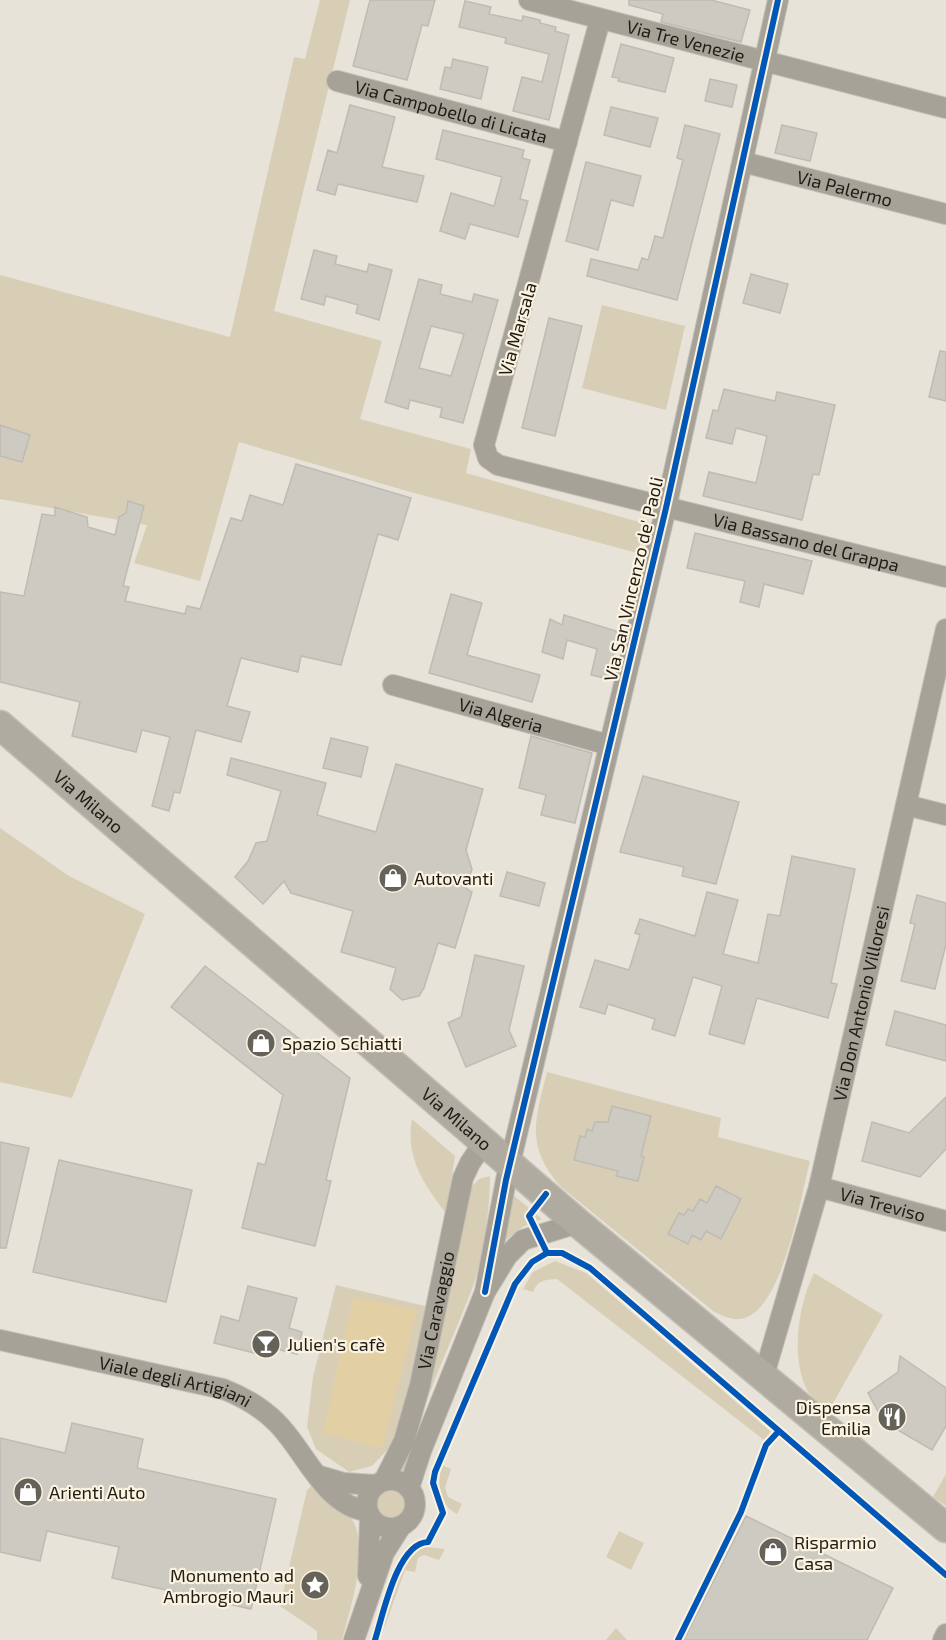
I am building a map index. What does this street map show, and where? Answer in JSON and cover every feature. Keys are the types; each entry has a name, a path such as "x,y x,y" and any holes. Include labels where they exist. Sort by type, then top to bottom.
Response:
{"main road":[{"name":"Via Milano","path":"0,725 578,1223 946,1528"}],"street":[{"name":"Via Tre Venezie","path":"529,0 946,108"},
{"name":"Via San Vincenzo de' Paoli","path":"510,1164 666,508 778,0"},
{"name":"Via Marsala","path":"600,20 484,445 488,458 498,465 666,508"},
{"name":"Via Campobello di Licata","path":"336,81 567,142"},
{"name":"Via Palermo","path":"743,162 946,214"},
{"name":"Via Bassano del Grappa","path":"666,508 946,577"},
{"name":"Via Don Antonio Villoresi","path":"764,1375 819,1187 946,629"},
{"name":"Via Algeria","path":"393,686 609,745"},
{"path":"906,805 946,815"},
{"name":"Via Caravaggio","path":"380,1482 404,1441 420,1385 463,1178 470,1163 485,1142"},
{"name":"Via Caravaggio","path":"485,1292 510,1164"},
{"name":"Via Treviso","path":"819,1187 946,1221"},
{"name":"Via Caravaggio","path":"409,1488 421,1451 485,1292 507,1256 523,1240 578,1223"},
{"name":"Viale degli Artigiani","path":"0,1340 231,1392 248,1399 279,1424 335,1496 354,1509 369,1515"},
{"path":"320,1476 344,1483 400,1482 409,1488 415,1504 414,1512 401,1526 384,1553 353,1640"},
{"path":"353,1640 367,1585 368,1494 380,1482"},
{"path":"369,1515 385,1528 401,1526"},
{"path":"943,1640 946,1634"}],"shaded area":[{"path":"320,0 350,0 274,311 382,341 360,419 471,449 466,473 646,524 637,553 407,491 239,442 200,581 134,563 147,525 0,499 0,275 230,337 294,57 305,59"},
{"path":"602,305 685,326 666,410 582,388"},
{"path":"0,828 69,876 145,914 72,1098 0,1082"},
{"path":"547,1072 721,1118 718,1137 810,1161 795,1225 778,1277 767,1298 754,1313 736,1319 713,1311 560,1186 549,1171 537,1144 537,1119"},
{"path":"412,1119 455,1156 446,1213 430,1192 418,1170 411,1146"},
{"path":"490,1176 489,1205 479,1267 418,1426 407,1473 395,1468 465,1194 479,1179"},
{"path":"511,1193 542,1219 524,1226 499,1245"},
{"path":"555,1261 586,1273 771,1432 764,1440 557,1279 542,1281 533,1292 523,1289 533,1272"},
{"path":"814,1273 883,1315 828,1412 808,1392 799,1364 800,1316"},
{"path":"336,1285 429,1307 399,1424 391,1446 372,1466 349,1472 316,1449 307,1427 313,1377"},
{"path":"353,1297 417,1310 382,1448 323,1433"},
{"path":"442,1465 451,1469 445,1488 448,1497 462,1504 457,1514 446,1505 440,1493"},
{"path":"946,1474 946,1506 933,1497"},
{"path":"312,1485 348,1514 355,1526 359,1541 354,1594 342,1640 317,1640 317,1631 280,1606 307,1490"},
{"path":"391,1487 403,1492 408,1504 403,1516 391,1521 379,1516 374,1504 379,1492"},
{"path":"619,1531 644,1543 631,1570 606,1557"},
{"path":"425,1547 445,1549 439,1560 424,1555 418,1558 415,1572 405,1570 380,1640 401,1574 416,1553"},
{"path":"616,1628 627,1640 606,1640"}],"building":[{"path":"370,0 435,0 428,26 422,25 407,80 353,66"},
{"path":"629,0 711,0 750,10 741,42 661,22 663,14 629,5"},
{"path":"465,1 491,7 489,14 522,21 523,16 540,20 540,23 556,27 555,31 569,35 549,120 513,111 522,77 542,82 549,54 505,43 506,38 459,27"},
{"path":"621,44 674,58 665,92 618,81 619,78 612,77"},
{"path":"453,59 488,67 481,99 440,89 445,67 451,68"},
{"path":"710,79 737,85 732,107 705,101"},
{"path":"350,105 395,117 382,167 424,176 417,202 338,184 335,195 317,190 328,150 337,153"},
{"path":"611,107 658,118 650,147 604,135"},
{"path":"685,125 720,134 677,300 587,276 591,259 638,270 642,258 648,260 655,236 663,238 683,160 677,158"},
{"path":"782,125 817,133 810,161 775,153"},
{"path":"443,130 524,150 522,158 530,160 520,199 528,201 518,237 470,224 465,239 440,231 451,193 494,206 502,177 436,159"},
{"path":"586,162 641,176 633,206 611,200 598,250 566,241"},
{"path":"314,250 337,256 335,264 367,272 369,264 392,270 379,320 356,313 358,305 326,296 324,305 301,299"},
{"path":"751,274 788,284 780,313 743,303"},
{"path":"419,279 442,285 440,294 472,302 474,294 498,300 463,423 440,417 442,408 410,400 408,409 385,402","holes":["431,326 464,334 451,376 419,368"]},
{"path":"549,318 582,326 555,436 522,428"},
{"path":"940,351 946,352 946,401 929,397"},
{"path":"724,389 775,401 777,392 835,405 819,475 813,474 802,520 703,496 709,472 756,483 767,436 736,428 732,444 706,438 713,410 718,411"},
{"path":"0,425 30,435 22,462 0,456"},
{"path":"296,464 411,498 398,540 378,534 341,665 301,656 298,672 241,658 227,706 250,712 241,742 196,730 180,793 174,792 169,811 152,806 170,737 142,730 136,752 72,736 80,702 0,682 0,592 24,596 42,514 55,516 55,507 87,517 88,527 115,535 119,517 126,513 128,501 144,506 123,586 129,587 125,601 185,614 187,606 200,609 231,518 242,521 250,495 283,505"},
{"path":"695,533 812,561 803,594 764,584 759,607 740,602 745,581 687,568"},
{"path":"451,594 482,603 467,655 540,675 532,702 429,673"},
{"path":"564,615 619,632 608,679 591,675 597,649 567,640 563,659 542,652 550,619 562,625"},
{"path":"531,736 592,753 575,823 541,815 546,795 519,788"},
{"path":"331,738 368,747 361,777 323,768"},
{"name":"Autovanti","path":"231,758 326,783 317,815 376,832 396,764 483,789 466,850 472,869 466,888 472,892 455,948 438,943 424,988 419,996 402,1000 390,989 396,968 341,952 353,911 291,893 284,881 263,904 235,877 248,861 256,843 267,841 281,791 227,775"},
{"path":"643,776 739,802 716,884 682,876 684,867 620,852"},
{"path":"792,856 855,869 831,983 837,984 828,1018 757,998 744,1044 709,1034 722,986 693,977 675,1036 652,1029 655,1019 608,1004 605,1014 580,1007 595,960 629,970 640,935 635,933 640,919 695,936 707,892 738,900 723,954 758,963 768,914 780,916"},
{"path":"507,872 545,883 539,906 500,896"},
{"path":"917,895 946,903 946,944 935,989 901,981 915,924 910,923"},
{"path":"475,955 524,966 509,1030 516,1046 466,1067 448,1023 461,1017"},
{"name":"Spazio Schiatti","path":"205,966 350,1078 326,1180 331,1181 315,1246 242,1228 258,1163 265,1165 283,1095 171,1007"},
{"path":"895,1011 946,1025 946,1061 886,1045"},
{"path":"946,1097 946,1149 920,1177 862,1161 872,1122 909,1133"},
{"path":"612,1106 651,1116 641,1156 644,1157 638,1181 616,1176 618,1171 574,1160 580,1136 585,1137 587,1129 592,1131 595,1122 608,1122"},
{"path":"0,1142 29,1148 6,1248 0,1248"},
{"path":"59,1160 192,1190 166,1302 33,1272"},
{"path":"716,1186 741,1199 721,1239 706,1231 701,1240 692,1235 688,1244 668,1234 679,1213 684,1215 688,1209 693,1211 700,1199 707,1203"},
{"path":"248,1286 297,1298 289,1328 302,1332 297,1354 260,1345 258,1354 214,1343 221,1316 239,1321"},
{"path":"900,1356 946,1388 946,1426 932,1450 884,1422 868,1393 898,1372"},
{"path":"72,1423 143,1439 137,1468 276,1499 251,1609 112,1578 119,1547 47,1531 40,1561 0,1552 0,1438 65,1453"},
{"name":"Risparmio Casa","path":"746,1516 893,1588 867,1640 684,1640"}],"cycle path":[{"path":"485,1292 506,1180 666,508 778,0"},
{"path":"375,1640 387,1598 400,1567 417,1545 428,1542 443,1513 433,1483 435,1472 515,1284 532,1262 547,1253 529,1216 546,1194"},
{"path":"547,1253 562,1253 590,1268 946,1575"},
{"path":"678,1640 741,1512 766,1445 778,1432"}],"place":[{"name":"Autovanti","path":"393,878"},
{"name":"Spazio Schiatti","path":"261,1043"},
{"name":"Julien's cafè","path":"266,1344"},
{"name":"Dispensa Emilia","path":"892,1417"},
{"name":"Arienti Auto","path":"28,1492"},
{"name":"Risparmio Casa","path":"773,1552"},
{"name":"Monumento ad Ambrogio Mauri","path":"315,1585"}]}
